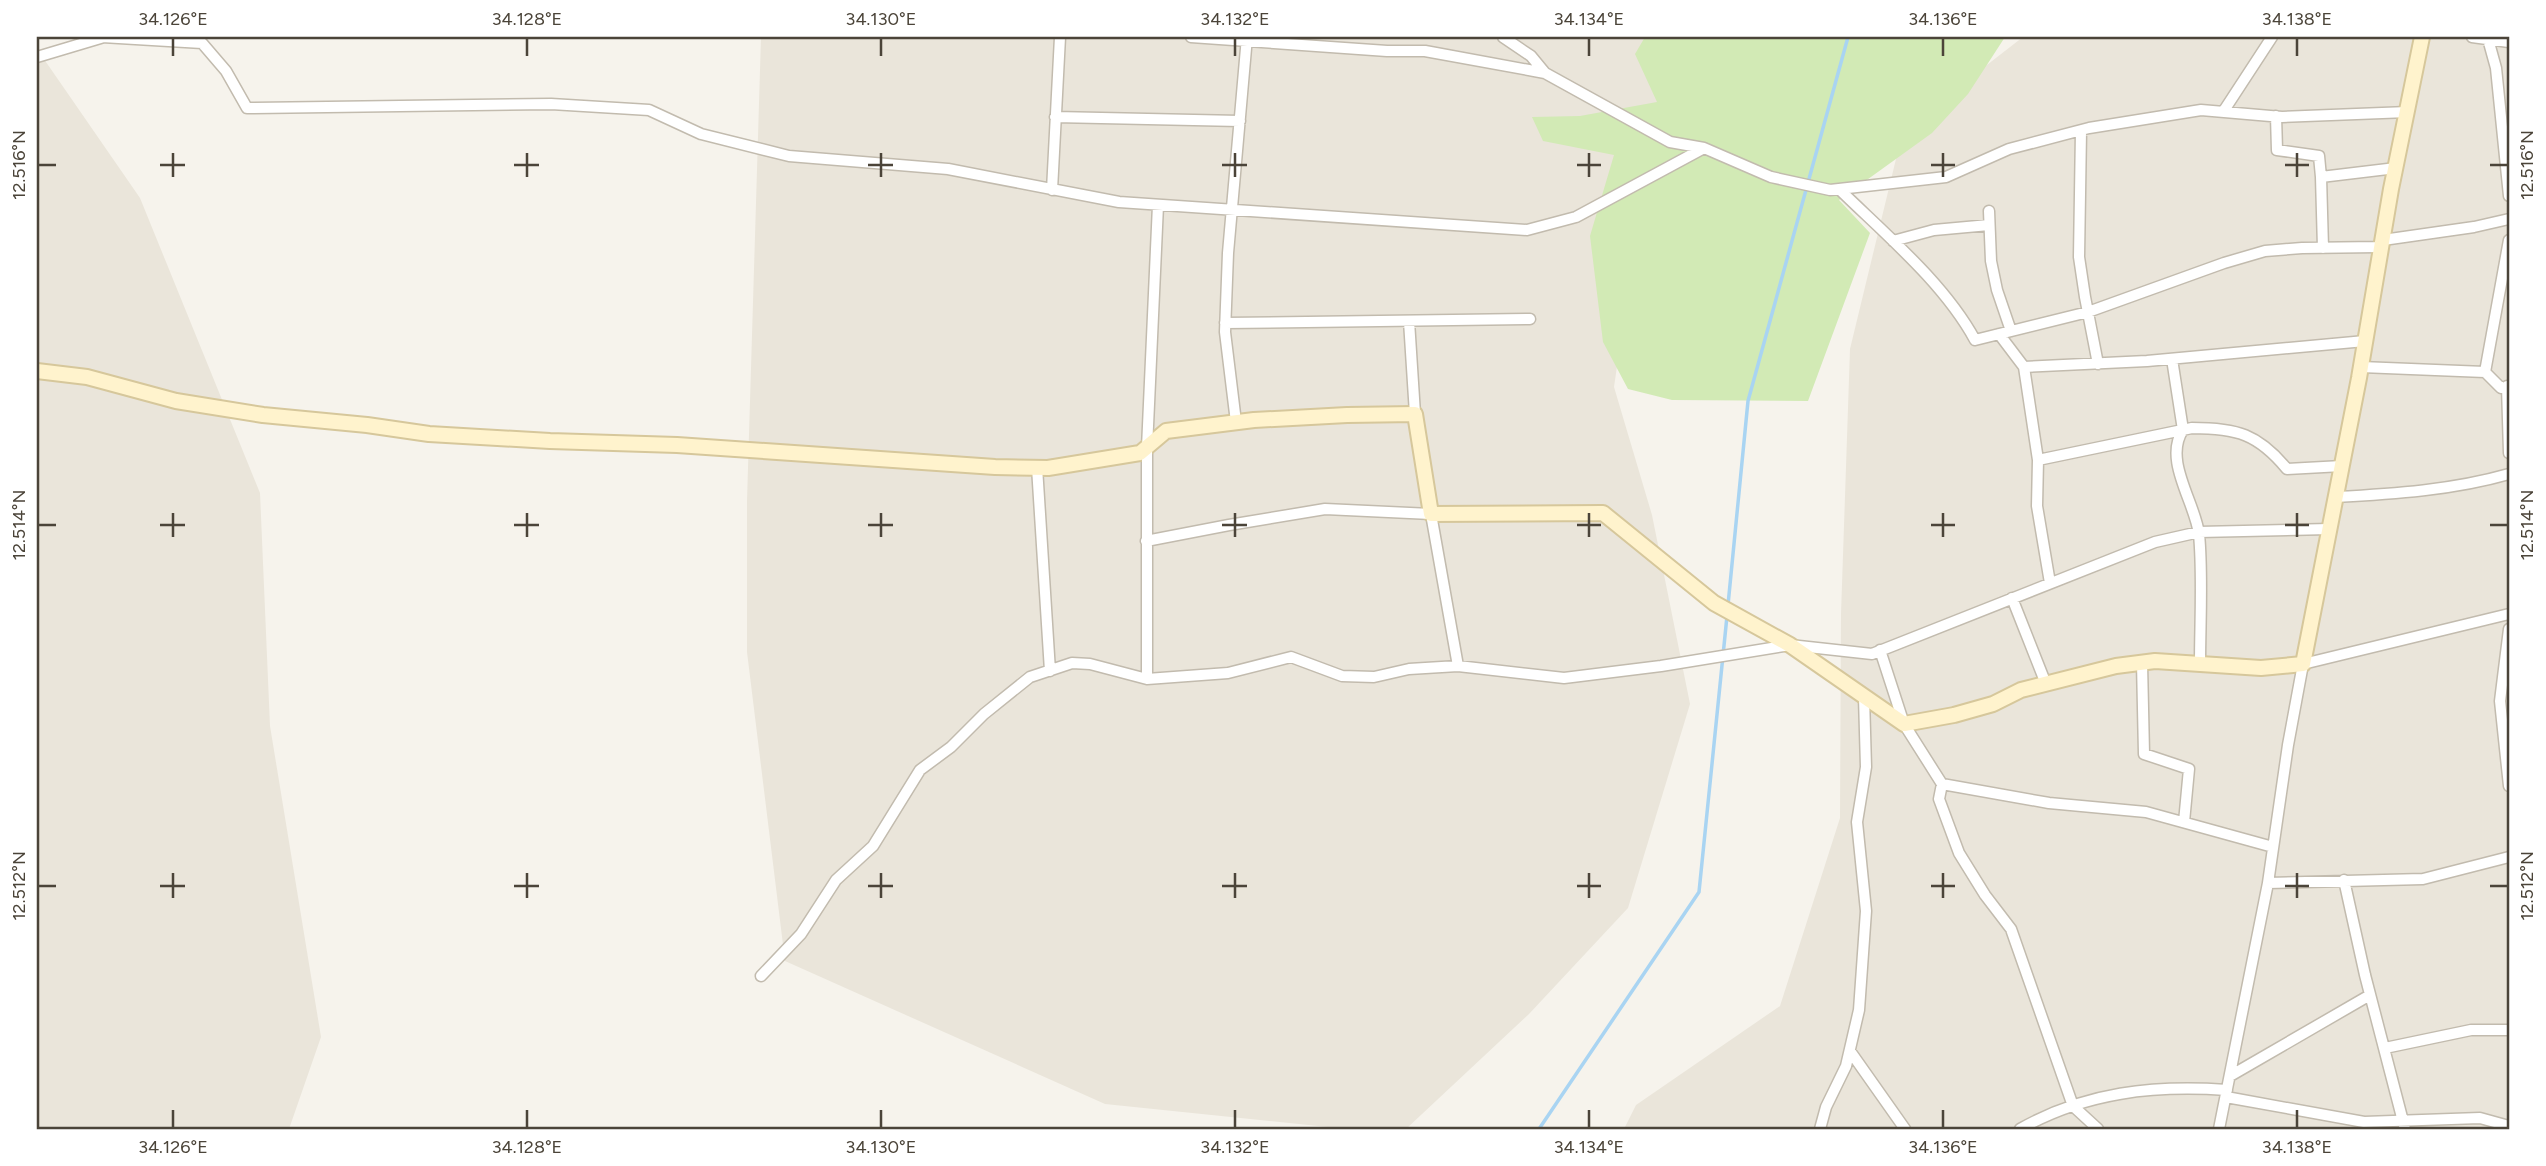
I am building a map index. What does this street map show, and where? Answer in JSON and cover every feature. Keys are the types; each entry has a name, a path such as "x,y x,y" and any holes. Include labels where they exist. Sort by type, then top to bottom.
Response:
{"street":[{"path":"37,57 103,37 202,43 226,71 247,108 551,104 649,110 701,134 789,156 948,169 1119,202 1527,230 1576,218 1704,148"},
{"path":"1052,190 1060,37"},
{"path":"1191,37 1387,51 1425,51 1545,73 1670,142 1704,148 1771,177 1830,190 1946,177 2009,149 2081,131 2201,110 2276,116 2408,112"},
{"path":"1503,37 1531,56 1545,73"},
{"path":"2223,112 2272,37"},
{"path":"2219,1129 2268,883 2287,745 2422,37"},
{"path":"2472,37 2509,41"},
{"path":"1236,422 1225,323 1247,39"},
{"path":"2488,39 2496,68 2509,196"},
{"path":"2276,116 2277,150 2319,156 2323,248"},
{"path":"1055,117 1240,121"},
{"path":"2081,131 2079,257 2098,364"},
{"path":"2321,177 2396,168"},
{"path":"1839,189 1893,242 1963,319 1975,340 2088,312 2265,251 2378,247 2383,240 2474,227 2509,219"},
{"path":"1147,679 1147,448 1158,205"},
{"path":"1989,211 1991,261 1997,290 2011,331"},
{"path":"1893,242 1934,230 1989,225"},
{"path":"2485,372 2509,240"},
{"path":"1225,323 1530,319"},
{"path":"1409,321 1415,414 1458,667"},
{"path":"1999,334 2024,367 2038,460 2037,506 2050,583"},
{"path":"2024,367 2172,359 2365,341"},
{"path":"2172,359 2183,430 2177,440 2179,468 2199,532 2200,664"},
{"path":"2361,367 2485,372 2501,388 2508,386 2509,453"},
{"path":"37,371 87,377 176,401 263,415 429,433 550,442 677,445 879,460 1037,467 1140,453 1166,431 1236,422 1415,414"},
{"path":"2038,460 2183,430 2214,428 2251,436 2273,452 2287,469 2342,466"},
{"path":"1037,467 1051,671"},
{"path":"2336,497 2396,494 2509,474"},
{"path":"1146,541 1325,509 1431,514 1603,513 1714,603 1790,645 1903,724 1932,720 1993,704 2021,690 2116,666 2142,663 2261,668 2303,664 2509,614"},
{"path":"761,976 801,934 836,880 873,846 920,771 951,747 984,713 1030,677 1072,663 1090,664 1147,679 1228,673 1291,657 1342,676 1374,677 1409,669 1458,667 1564,678 1661,666 1790,645 1872,653 2155,542 2199,532 2329,529"},
{"path":"2012,598 2046,684"},
{"path":"2509,629 2500,701 2506,715 2509,786"},
{"path":"1880,650 1903,724 1942,784 1939,799 1959,853 2011,929 2073,1106 2098,1129"},
{"path":"2142,663 2144,754 2189,769 2184,822"},
{"path":"1820,1129 1826,1107 1846,1066 1858,1010 1866,911 1857,822 1866,767 1864,697"},
{"path":"1942,784 2049,803 2146,812 2273,847"},
{"path":"2268,883 2423,879 2509,857"},
{"path":"2344,880 2370,995 2404,1125"},
{"path":"2230,1076 2370,995"},
{"path":"2385,1048 2472,1030 2509,1030"},
{"path":"1850,1051 1905,1129"},
{"path":"2020,1129 2043,1116 2133,1090 2179,1087 2364,1122 2404,1125 2480,1118 2509,1126"}],"shaded area":[{"path":"761,37 1694,37 1645,175 1614,387 1652,515 1690,704 1628,908 1529,1014 1406,1129 1347,1129 1105,1104 785,961 747,652 747,501"},
{"path":"2023,37 2509,37 2509,1129 1624,1129 1636,1105 1780,1006 1840,818 1841,614 1850,349 1903,130"},
{"path":"37,49 140,198 260,493 270,726 321,1037 289,1129 37,1129"}],"green space":[{"path":"1645,37 2005,37 1968,94 1932,133 1839,200 1870,233 1808,401 1672,400 1628,389 1603,342 1590,236 1614,155 1543,141 1532,117 1580,116 1657,102 1635,54"}],"waterway":[{"path":"1728,605 1748,401 1848,37"},
{"path":"1539,1129 1699,892 1727,616"}]}
